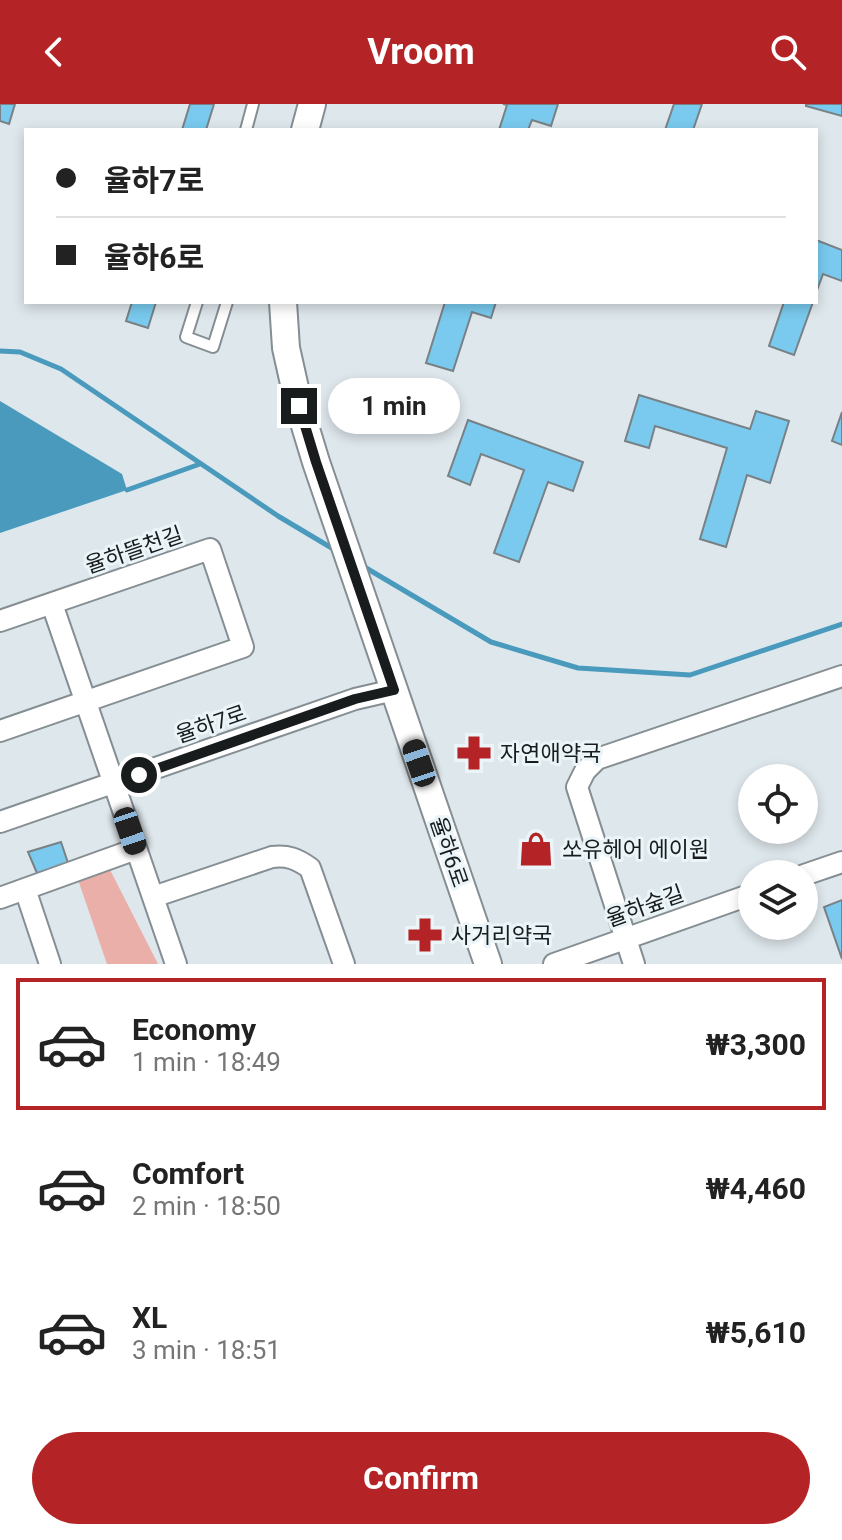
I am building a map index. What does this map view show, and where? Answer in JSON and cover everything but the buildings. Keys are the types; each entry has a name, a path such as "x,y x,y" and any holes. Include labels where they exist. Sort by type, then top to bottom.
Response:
{"street":[{"path":"306,128 312,104"},
{"name":"율하6로","path":"283,304 286,348 316,462 488,964"},
{"name":"율하뜰천길","path":"0,621 210,549 243,647 0,731"},
{"path":"52,604 176,964"},
{"path":"634,964 577,787 585,771 597,759 842,676"},
{"name":"율하7로","path":"0,822 355,699 394,690"},
{"path":"0,898 136,849"},
{"path":"153,897 272,857 285,855 297,859 310,868 344,964"},
{"path":"818,870 842,862"},
{"path":"25,889 50,964"},
{"name":"율하숲길","path":"554,964 738,899"}],"lane":[{"path":"247,128 253,104"},
{"path":"196,304 186,337 213,347 226,304"}],"shaded area":[{"path":"105,860 158,964 107,964 75,871"}],"water":[{"path":"0,401 122,474 127,490 0,533"}],"waterway":[{"path":"0,351 20,352 61,369 278,516 335,550"},
{"path":"127,490 200,464"},
{"path":"361,565 491,642 578,668 690,675 842,624"}],"place":[{"name":"자연애약국","path":"474,753"},
{"name":"쏘유헤어 에이원","path":"536,849"},
{"name":"사거리약국","path":"425,935"}],"route":[{"path":"139,775 355,699 394,690 299,406"}]}
